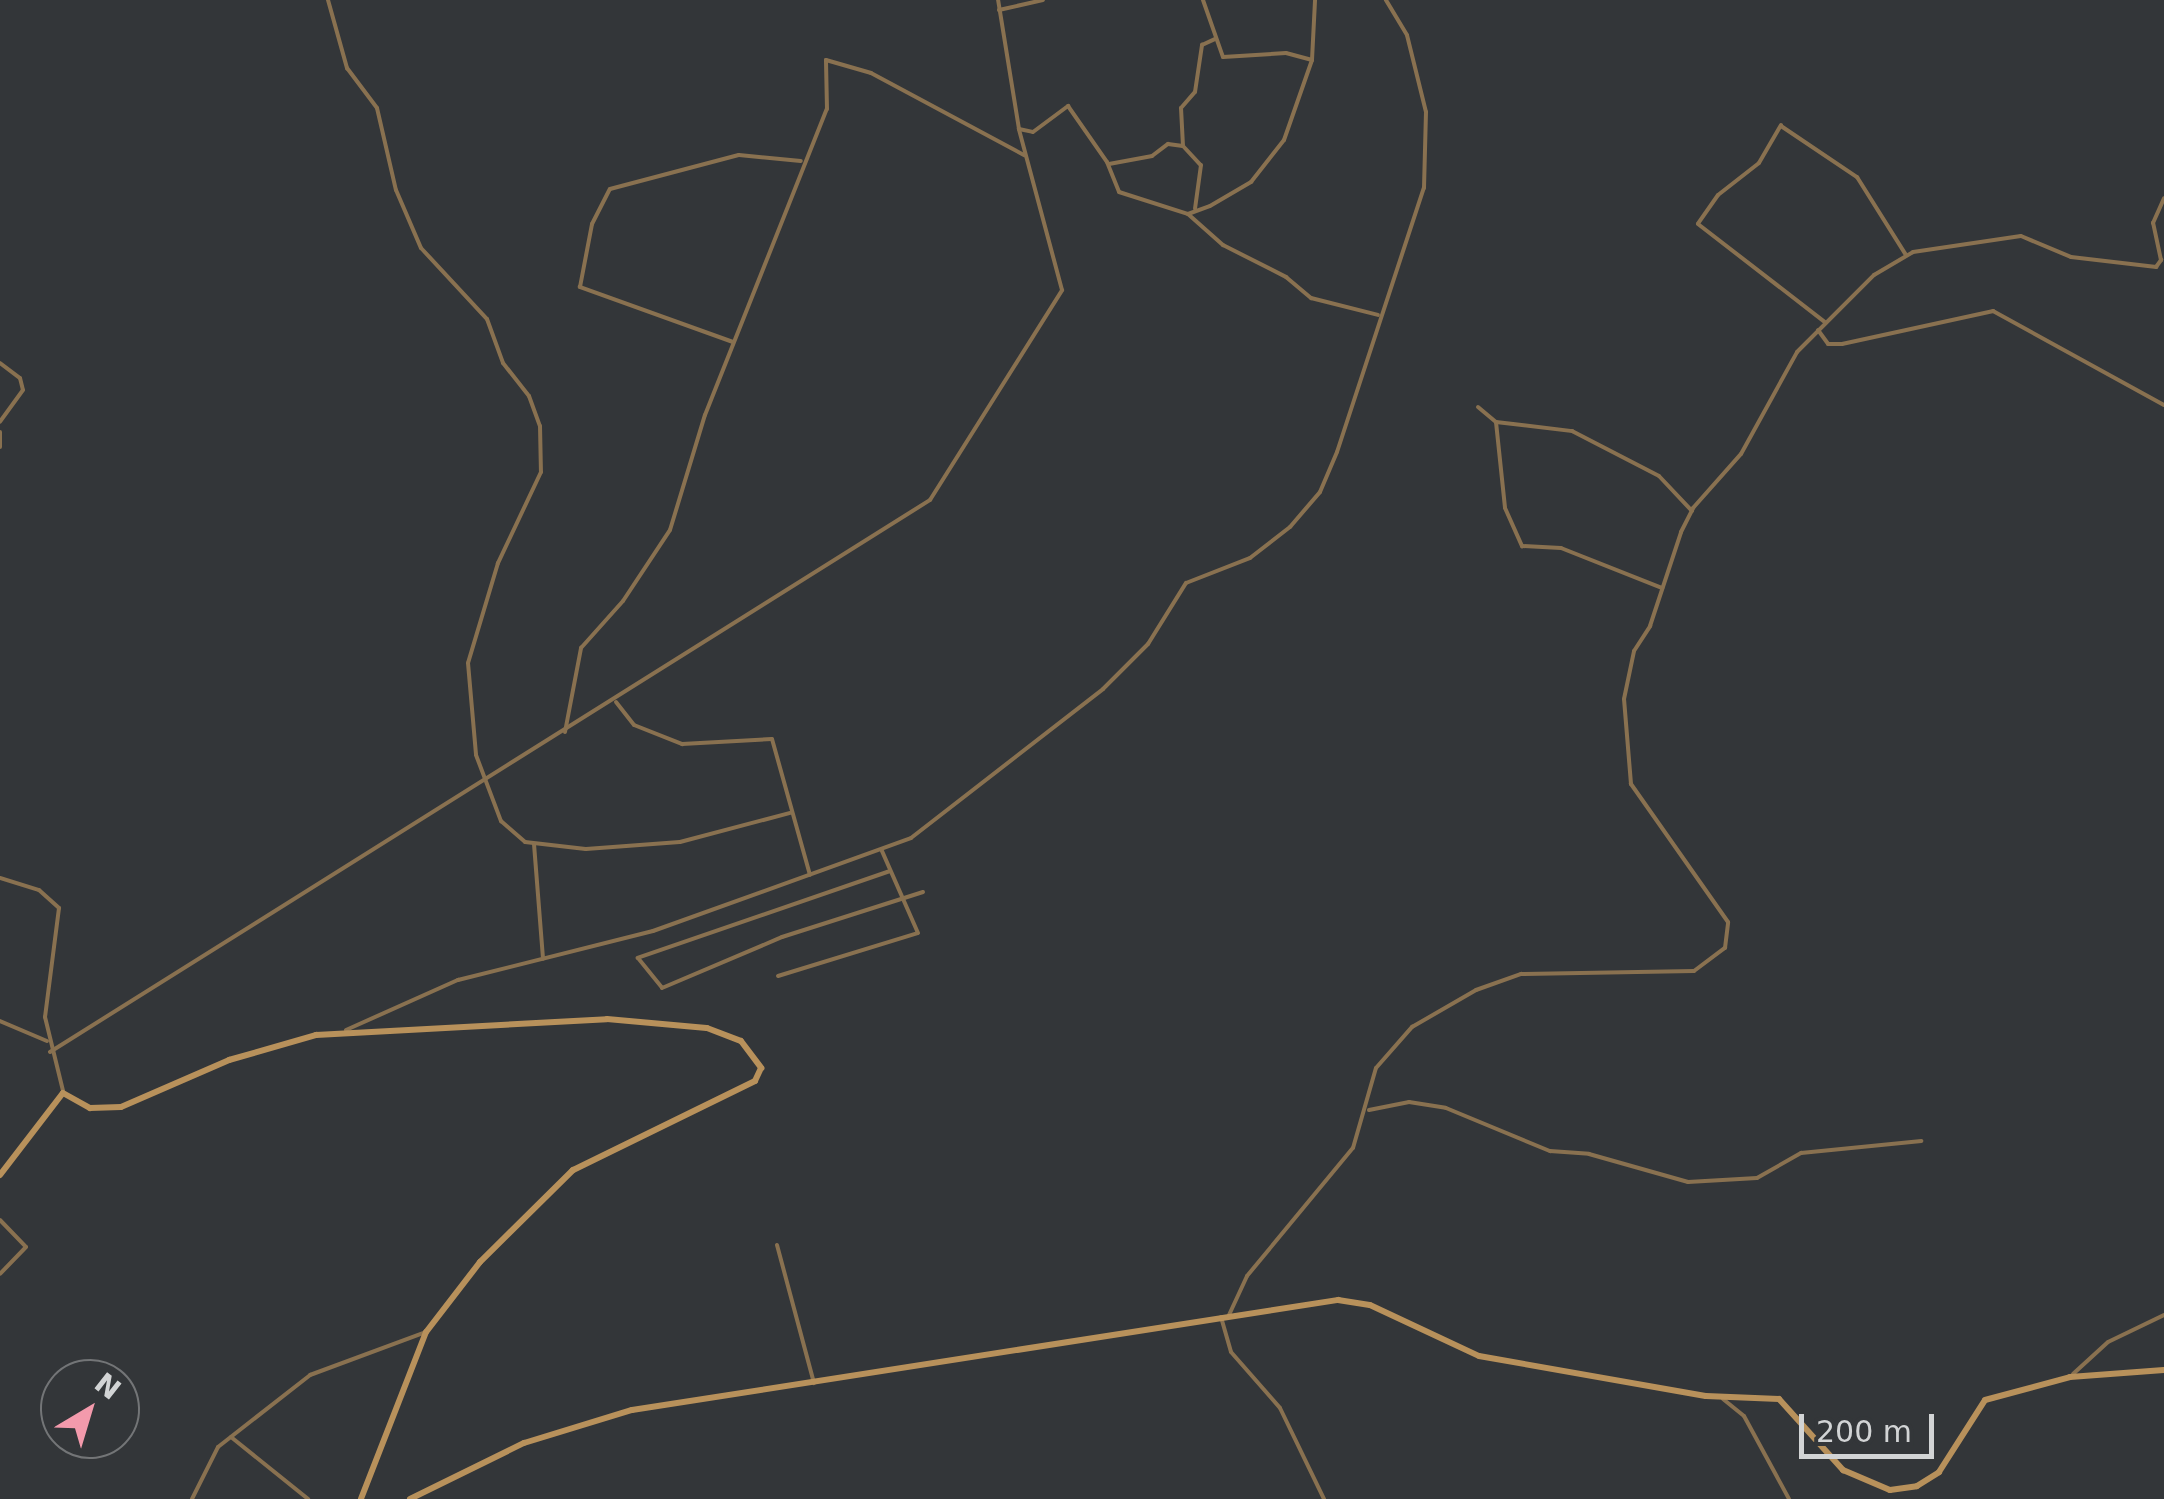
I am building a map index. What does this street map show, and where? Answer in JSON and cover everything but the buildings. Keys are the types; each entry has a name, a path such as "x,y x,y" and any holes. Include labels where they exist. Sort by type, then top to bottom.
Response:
{"main road":[{"path":"0,1174 63,1093 90,1108 121,1107 229,1060 342,1032 643,1020 726,1032 761,1068 748,1086 572,1170 491,1250 426,1332 361,1499"},
{"path":"410,1499 490,1458 588,1421 1225,1316 1353,1301 1479,1356 1718,1397 1758,1395 1786,1402 1844,1470 1900,1491 1945,1466 1985,1400 2070,1377 2164,1370"}],"street":[{"path":"328,0 346,68 377,108 396,190 420,248 487,319 503,363 530,396 540,426 541,472 501,554 469,654 473,737 486,782 508,830 534,844 586,849 670,844 790,813"},
{"path":"50,1052 889,530 943,486 1062,290 1019,129 998,0"},
{"path":"999,10 1044,0"},
{"path":"1203,0 1217,26 1214,39 1224,56 1286,52 1312,60"},
{"path":"1191,213 1251,182 1279,150 1312,60 1315,0"},
{"path":"342,1032 414,996 653,931 882,851 928,828 1086,704 1148,644 1186,583 1250,558 1302,514 1337,452 1420,204 1426,112 1408,35 1386,0"},
{"path":"1191,213 1201,165 1184,146 1182,108 1194,92 1202,45 1214,39"},
{"path":"564,732 581,648 623,601 670,530 801,161 827,110 826,60 871,73 1025,156"},
{"path":"1019,129 1033,132 1068,106 1109,164 1119,192 1191,213 1223,245 1286,277 1311,298 1380,315"},
{"path":"1825,322 1698,224 1718,195 1760,164 1781,125 1857,177 1906,255"},
{"path":"1109,164 1152,156 1168,144 1184,146"},
{"path":"734,342 580,287 592,224 610,189 740,155 801,161"},
{"path":"1324,1499 1280,1408 1231,1352 1225,1316 1251,1271 1353,1148 1368,1110 1373,1076 1394,1043 1434,1012 1488,984 1534,972 1694,971 1726,948 1728,922 1628,772 1628,674 1692,511 1741,454 1787,366 1825,322 1906,255 2021,236 2071,257 2156,267 2160,256 2153,223 2164,198"},
{"path":"1818,330 1828,344 1842,344 1992,311 2164,404"},
{"path":"0,364 23,382 0,422"},
{"path":"1478,406 1496,422 1572,430 1659,476 1692,511"},
{"path":"1496,422 1505,508 1522,546 1560,548 1663,588"},
{"path":"0,432 0,447"},
{"path":"616,702 634,724 682,744 772,739 810,876"},
{"path":"534,844 543,959"},
{"path":"778,976 918,933 882,851"},
{"path":"890,871 638,958 662,988 782,937 861,917 904,894 922,892"},
{"path":"0,878 39,890 59,908 47,1041 63,1093"},
{"path":"0,1021 47,1041"},
{"path":"1368,1110 1408,1102 1446,1108 1550,1151 1608,1158 1688,1182 1756,1178 1801,1153 1921,1141"},
{"path":"0,1220 26,1247 0,1274"},
{"path":"777,1246 814,1383"},
{"path":"2070,1377 2108,1342 2164,1315"},
{"path":"192,1499 206,1462 231,1437 328,1366 426,1332"},
{"path":"1718,1397 1744,1416 1789,1499"},
{"path":"231,1437 308,1499"}]}
